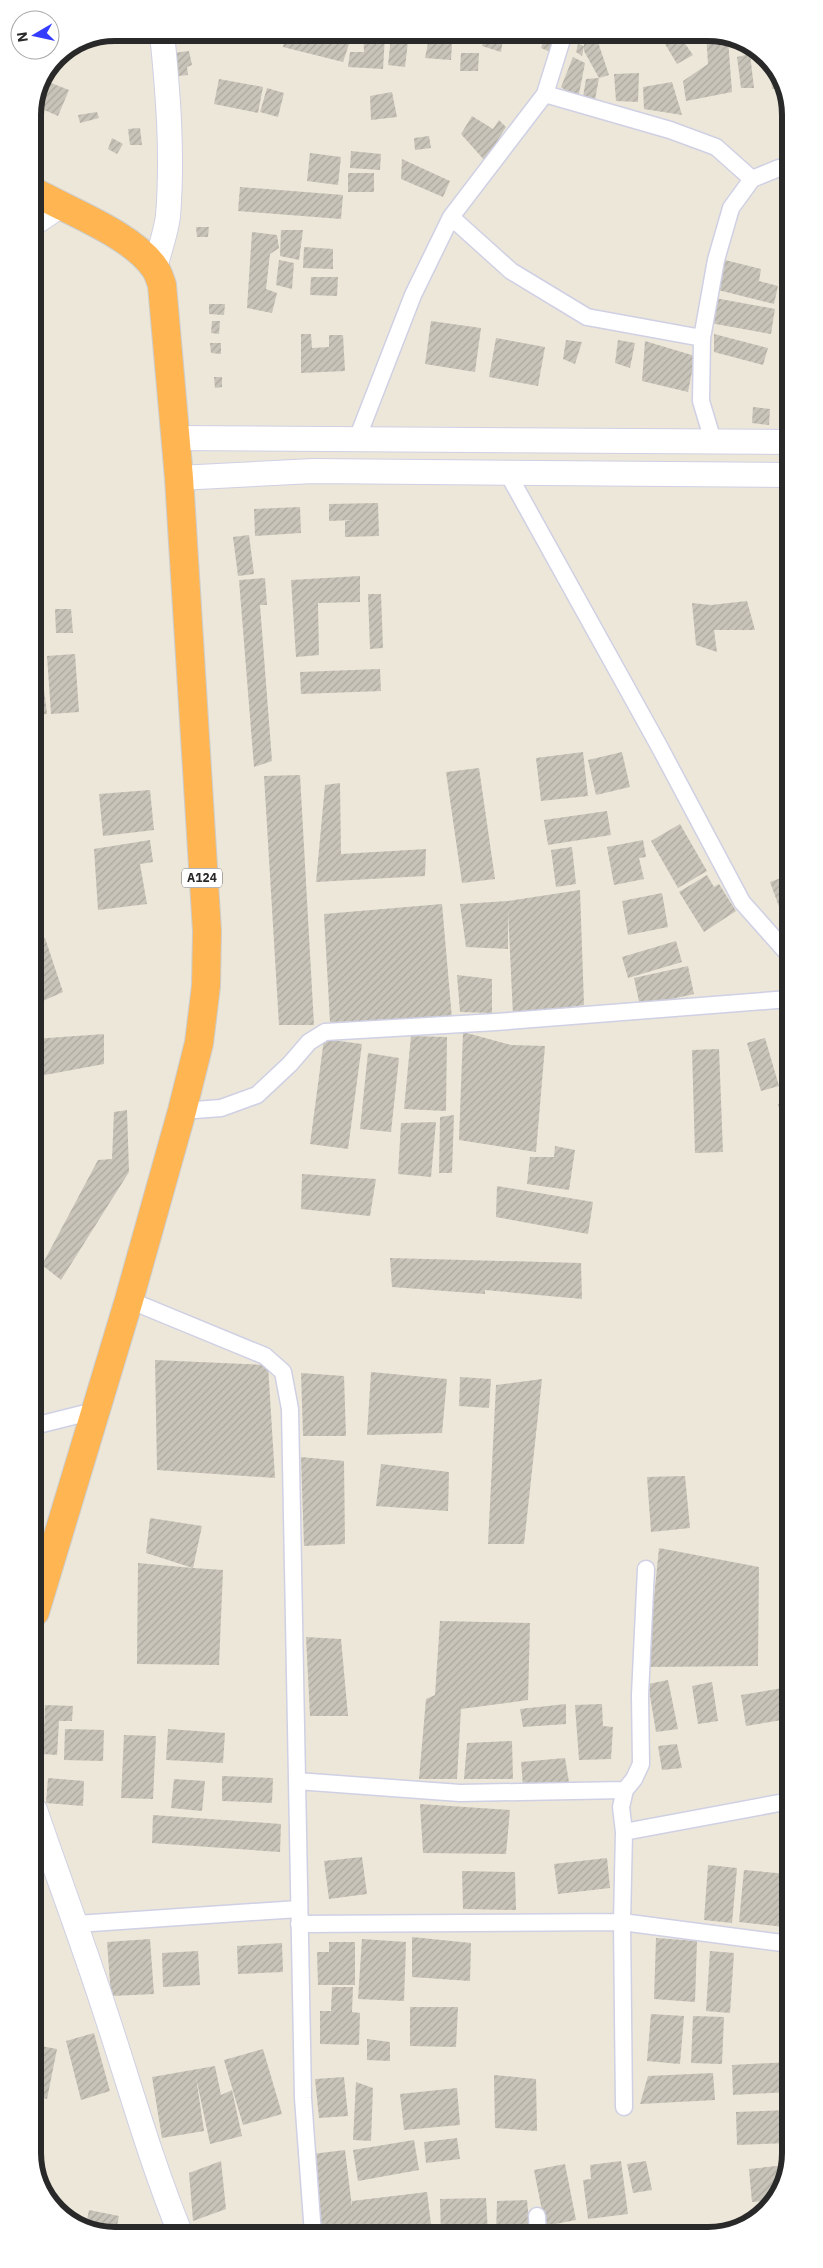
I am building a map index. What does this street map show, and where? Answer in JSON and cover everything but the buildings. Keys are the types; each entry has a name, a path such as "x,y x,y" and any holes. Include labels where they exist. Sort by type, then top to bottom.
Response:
{"highway":[{"name":"A124","path":"41,195 106,228 142,254 155,268 162,285 179,478 207,931 206,986 199,1043 182,1112 129,1300 41,1592"}],"street":[{"path":"155,268 168,217 170,120 163,41"},
{"path":"357,439 413,295 451,217 545,94 562,41"},
{"path":"545,94 670,130 716,147 752,179"},
{"path":"713,441 701,401 702,338 716,260 731,208 752,179 782,167"},
{"path":"41,219 60,206"},
{"path":"451,217 512,270 587,317 702,338"},
{"path":"174,438 782,442"},
{"path":"179,478 313,471 782,475"},
{"path":"507,472 742,902 782,947"},
{"path":"182,1112 221,1108 257,1095 290,1064 309,1042 325,1032 496,1022 782,1000"},
{"path":"129,1300 265,1356 283,1372 290,1409 303,2098 312,2227"},
{"path":"41,1424 94,1411"},
{"path":"624,2107 622,1922 624,1832 621,1807 625,1790 634,1779 641,1764 640,1695 646,1568"},
{"path":"296,1781 460,1793 625,1790"},
{"path":"624,1832 782,1802"},
{"path":"41,1827 77,1924 159,2182 178,2227"},
{"path":"77,1924 299,1916 622,1922 782,1943"},
{"path":"537,2216 538,2227"}]}
